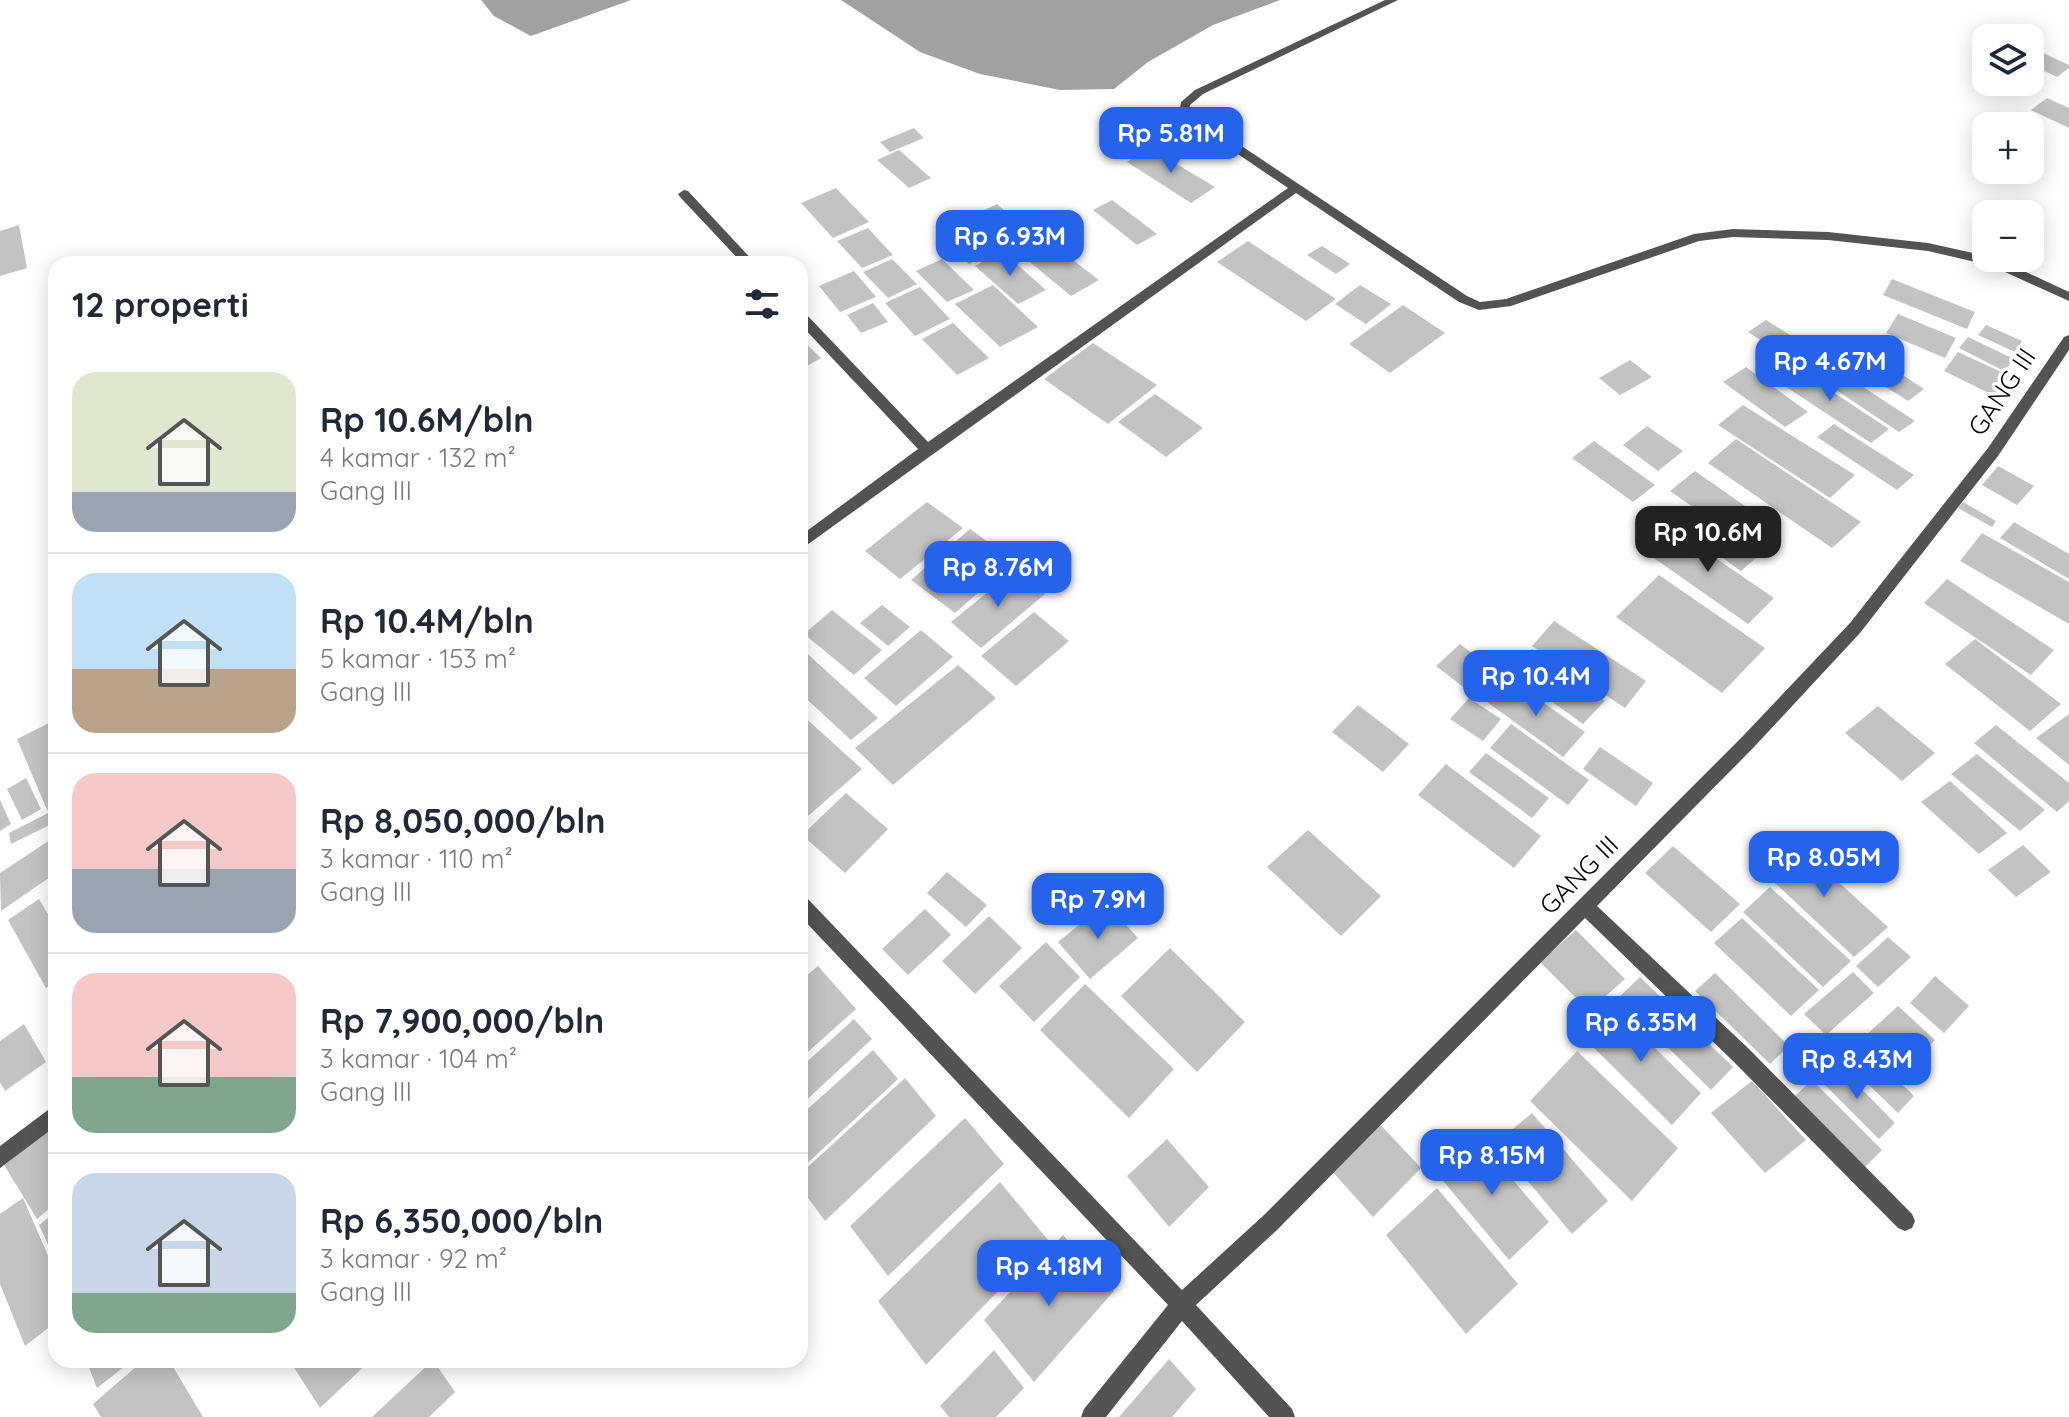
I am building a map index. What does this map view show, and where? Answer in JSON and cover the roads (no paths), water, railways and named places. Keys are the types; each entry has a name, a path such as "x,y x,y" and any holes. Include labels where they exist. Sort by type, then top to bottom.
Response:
{"street":[{"path":"1393,0 1199,92 1185,104 1183,112 1463,299 1479,306 1507,303 1698,237 1733,233 1828,236 1928,247 2009,269 2069,297"},
{"path":"808,538 1297,187"},
{"path":"684,194 742,256"},
{"path":"808,324 927,450"},
{"name":"GANG III","path":"1092,1417 1182,1304 1271,1222 1748,742 1855,628 1993,452 2069,340"},
{"path":"1585,906 1741,1055 1905,1221"},
{"path":"808,912 964,1079 1182,1304 1284,1417"},
{"path":"0,1158 48,1120"}]}
